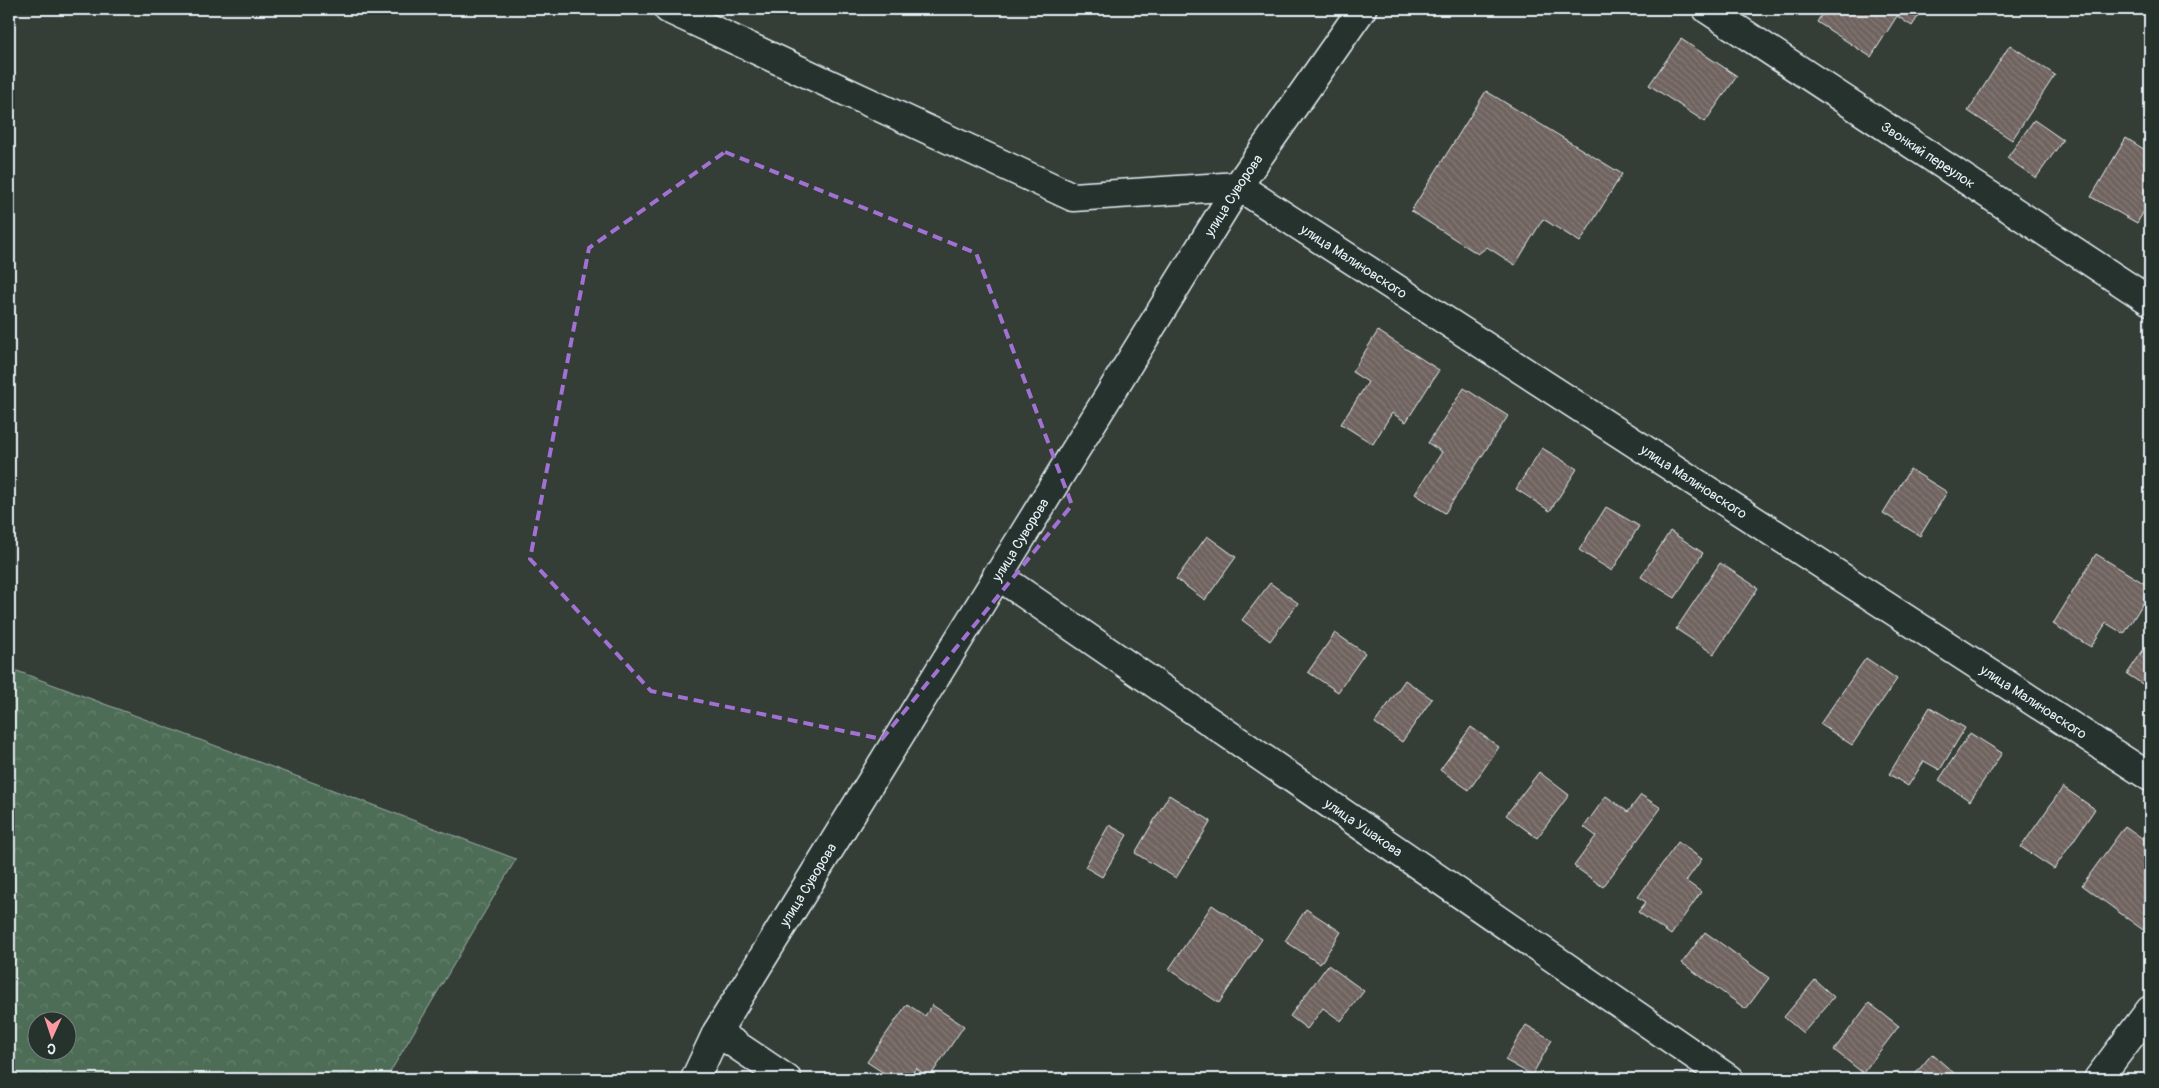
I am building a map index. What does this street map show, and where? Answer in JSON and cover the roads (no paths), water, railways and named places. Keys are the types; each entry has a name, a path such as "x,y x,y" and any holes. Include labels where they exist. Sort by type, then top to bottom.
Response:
{"street":[{"path":"668,9 1073,197 1238,186"},
{"name":"улица Суворова","path":"694,1079 717,1032 1238,186 1362,9"},
{"name":"Звонкий переулок","path":"1707,9 2150,301"},
{"name":"улица Малиновского","path":"1238,186 2150,777"},
{"name":"улица Ушакова","path":"997,575 1729,1079"},
{"path":"2098,1079 2150,1010"},
{"path":"717,1032 787,1079"}]}
